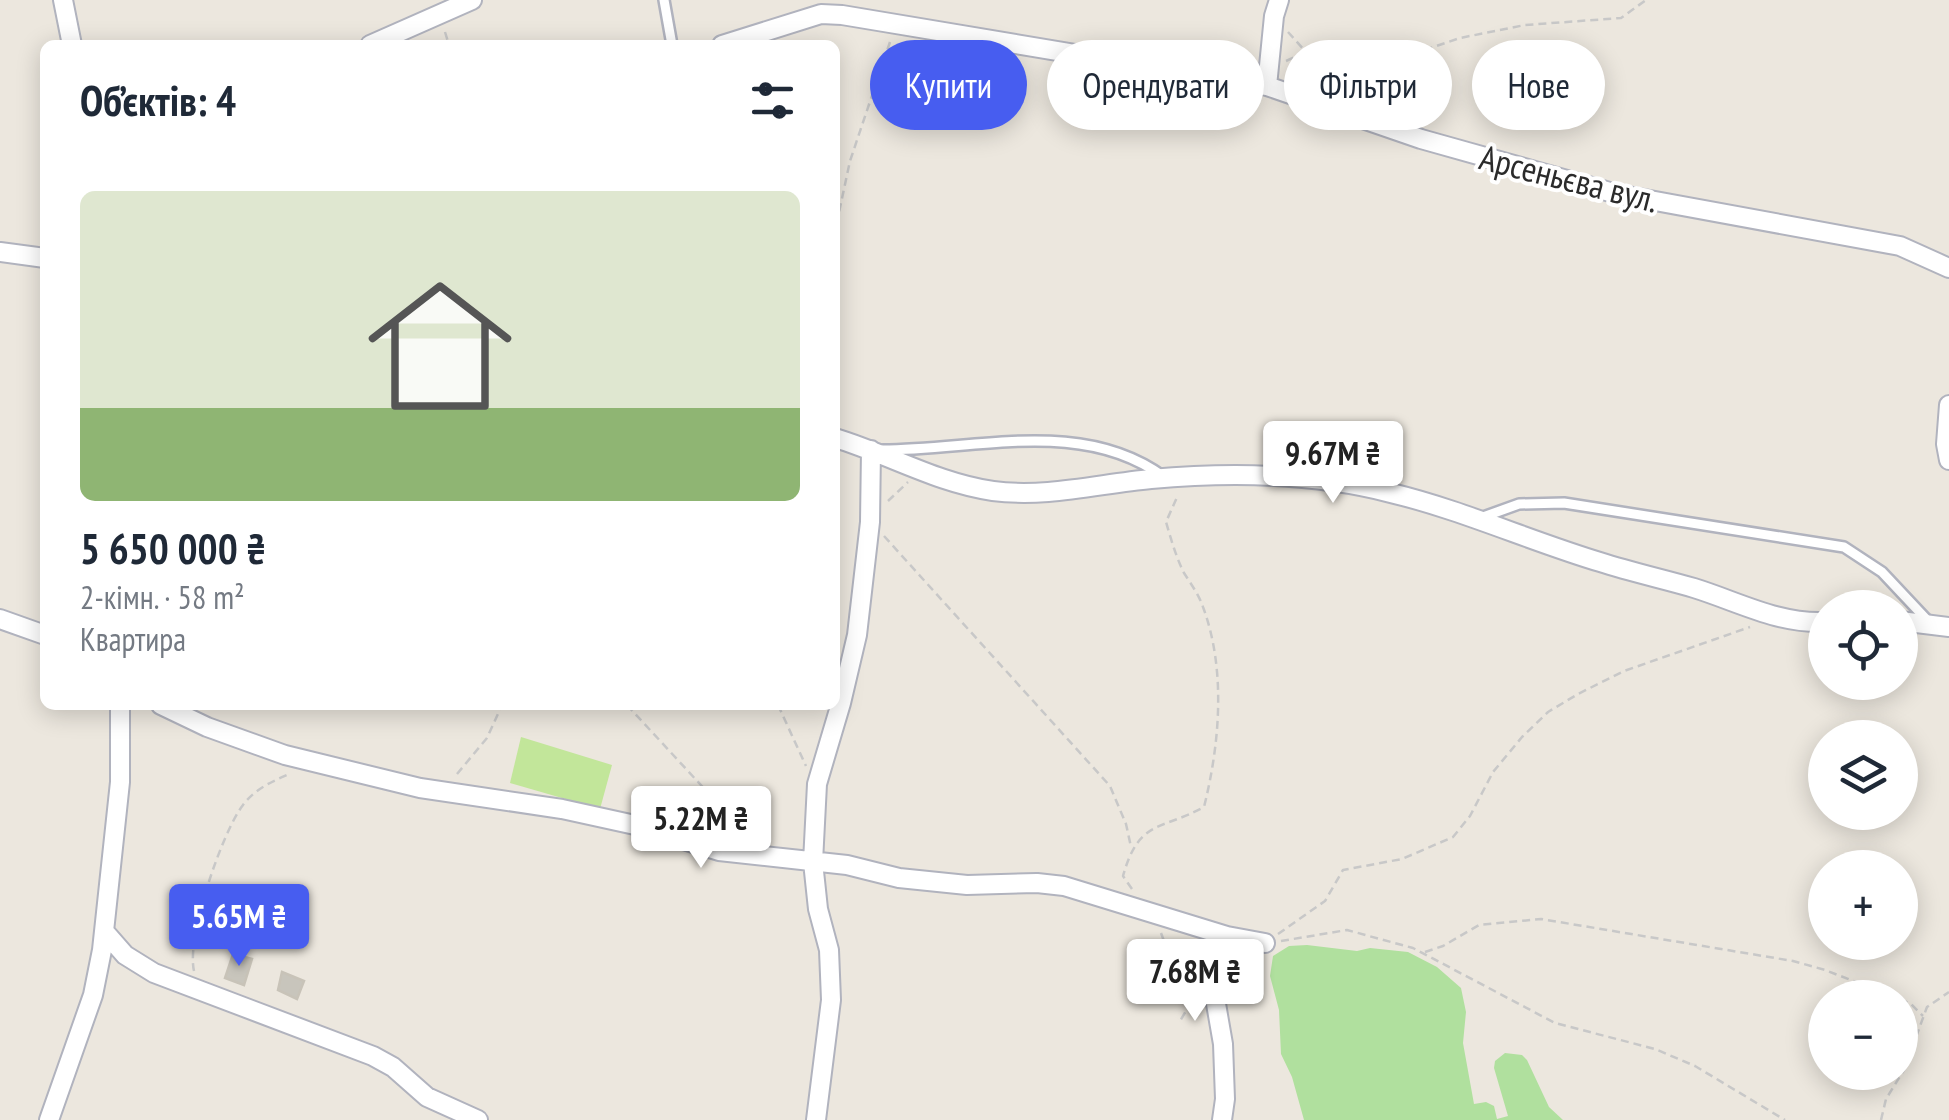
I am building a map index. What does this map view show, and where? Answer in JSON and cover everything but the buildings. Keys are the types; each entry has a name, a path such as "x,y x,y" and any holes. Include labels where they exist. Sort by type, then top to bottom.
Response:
{"street":[{"path":"63,0 71,40"},
{"path":"381,40 472,0"},
{"path":"1267,78 1279,0"},
{"name":"Арсеньєва вул.","path":"738,40 822,14 1267,78 1421,139 1617,194 1900,246 1949,268"},
{"path":"0,252 36,258"},
{"path":"1949,405 1949,460"},
{"path":"840,440 945,480 995,491 1095,489 1166,478 1266,475 1393,493 1780,618 1808,620"},
{"path":"840,706 856,635 870,522 870,450"},
{"path":"0,620 40,634"},
{"path":"49,1120 93,994 104,931 120,782 120,710"},
{"path":"173,710 245,741 314,761 440,791 562,808 719,851 847,865 916,880 1064,886 1226,936 1265,943"},
{"path":"816,1120 831,1000 830,950 818,909 813,862 817,784 839,710"},
{"path":"104,931 114,946 137,964 198,992 372,1056 393,1067 427,1097 466,1118"},
{"path":"1222,1120 1226,1099 1223,1044 1215,998 1226,936"}],"lane":[{"path":"664,0 671,40"},
{"path":"870,450 928,450 984,442 1067,443 1117,450 1141,460 1166,478"},
{"path":"1476,520 1519,504 1564,503 1844,548 1882,572 1941,626"}],"path":[{"path":"1267,78 1306,52 1366,62 1402,58 1460,38 1510,28 1620,18 1646,0"},
{"path":"840,207 850,161 897,24"},
{"path":"924,472 905,484 870,522 1110,786 1131,848 1124,876 1152,914 1195,996 1180,1022"},
{"path":"1131,848 1155,825 1179,820 1204,806 1210,782 1217,717 1213,639 1202,603 1182,570 1166,522 1171,506 1191,478"},
{"path":"1265,943 1325,900 1343,870 1402,859 1454,837 1493,772 1548,712 1624,671 1699,642 1780,618"},
{"path":"440,791 476,755 499,710"},
{"path":"631,710 768,857"},
{"path":"780,710 792,741 817,784"},
{"path":"198,992 191,943 231,826 258,789 314,761"},
{"path":"1423,953 1479,926 1540,919 1792,961 1851,980"},
{"path":"1265,943 1347,930 1423,953 1554,1024 1655,1049 1695,1066 1785,1120"},
{"path":"1881,1120 1886,1099 1904,1070 1927,1007 1949,992"},
{"path":"1918,1010 1924,1017"}],"green space":[{"path":"521,737 612,765 600,809 510,783"},
{"path":"1289,946 1408,952 1437,967 1461,988 1466,1012 1463,1043 1474,1104 1486,1102 1494,1106 1497,1119 1508,1116 1495,1061 1505,1053 1522,1055 1549,1107 1563,1120 1304,1120 1281,1054 1279,1010 1270,976 1273,956"}]}
